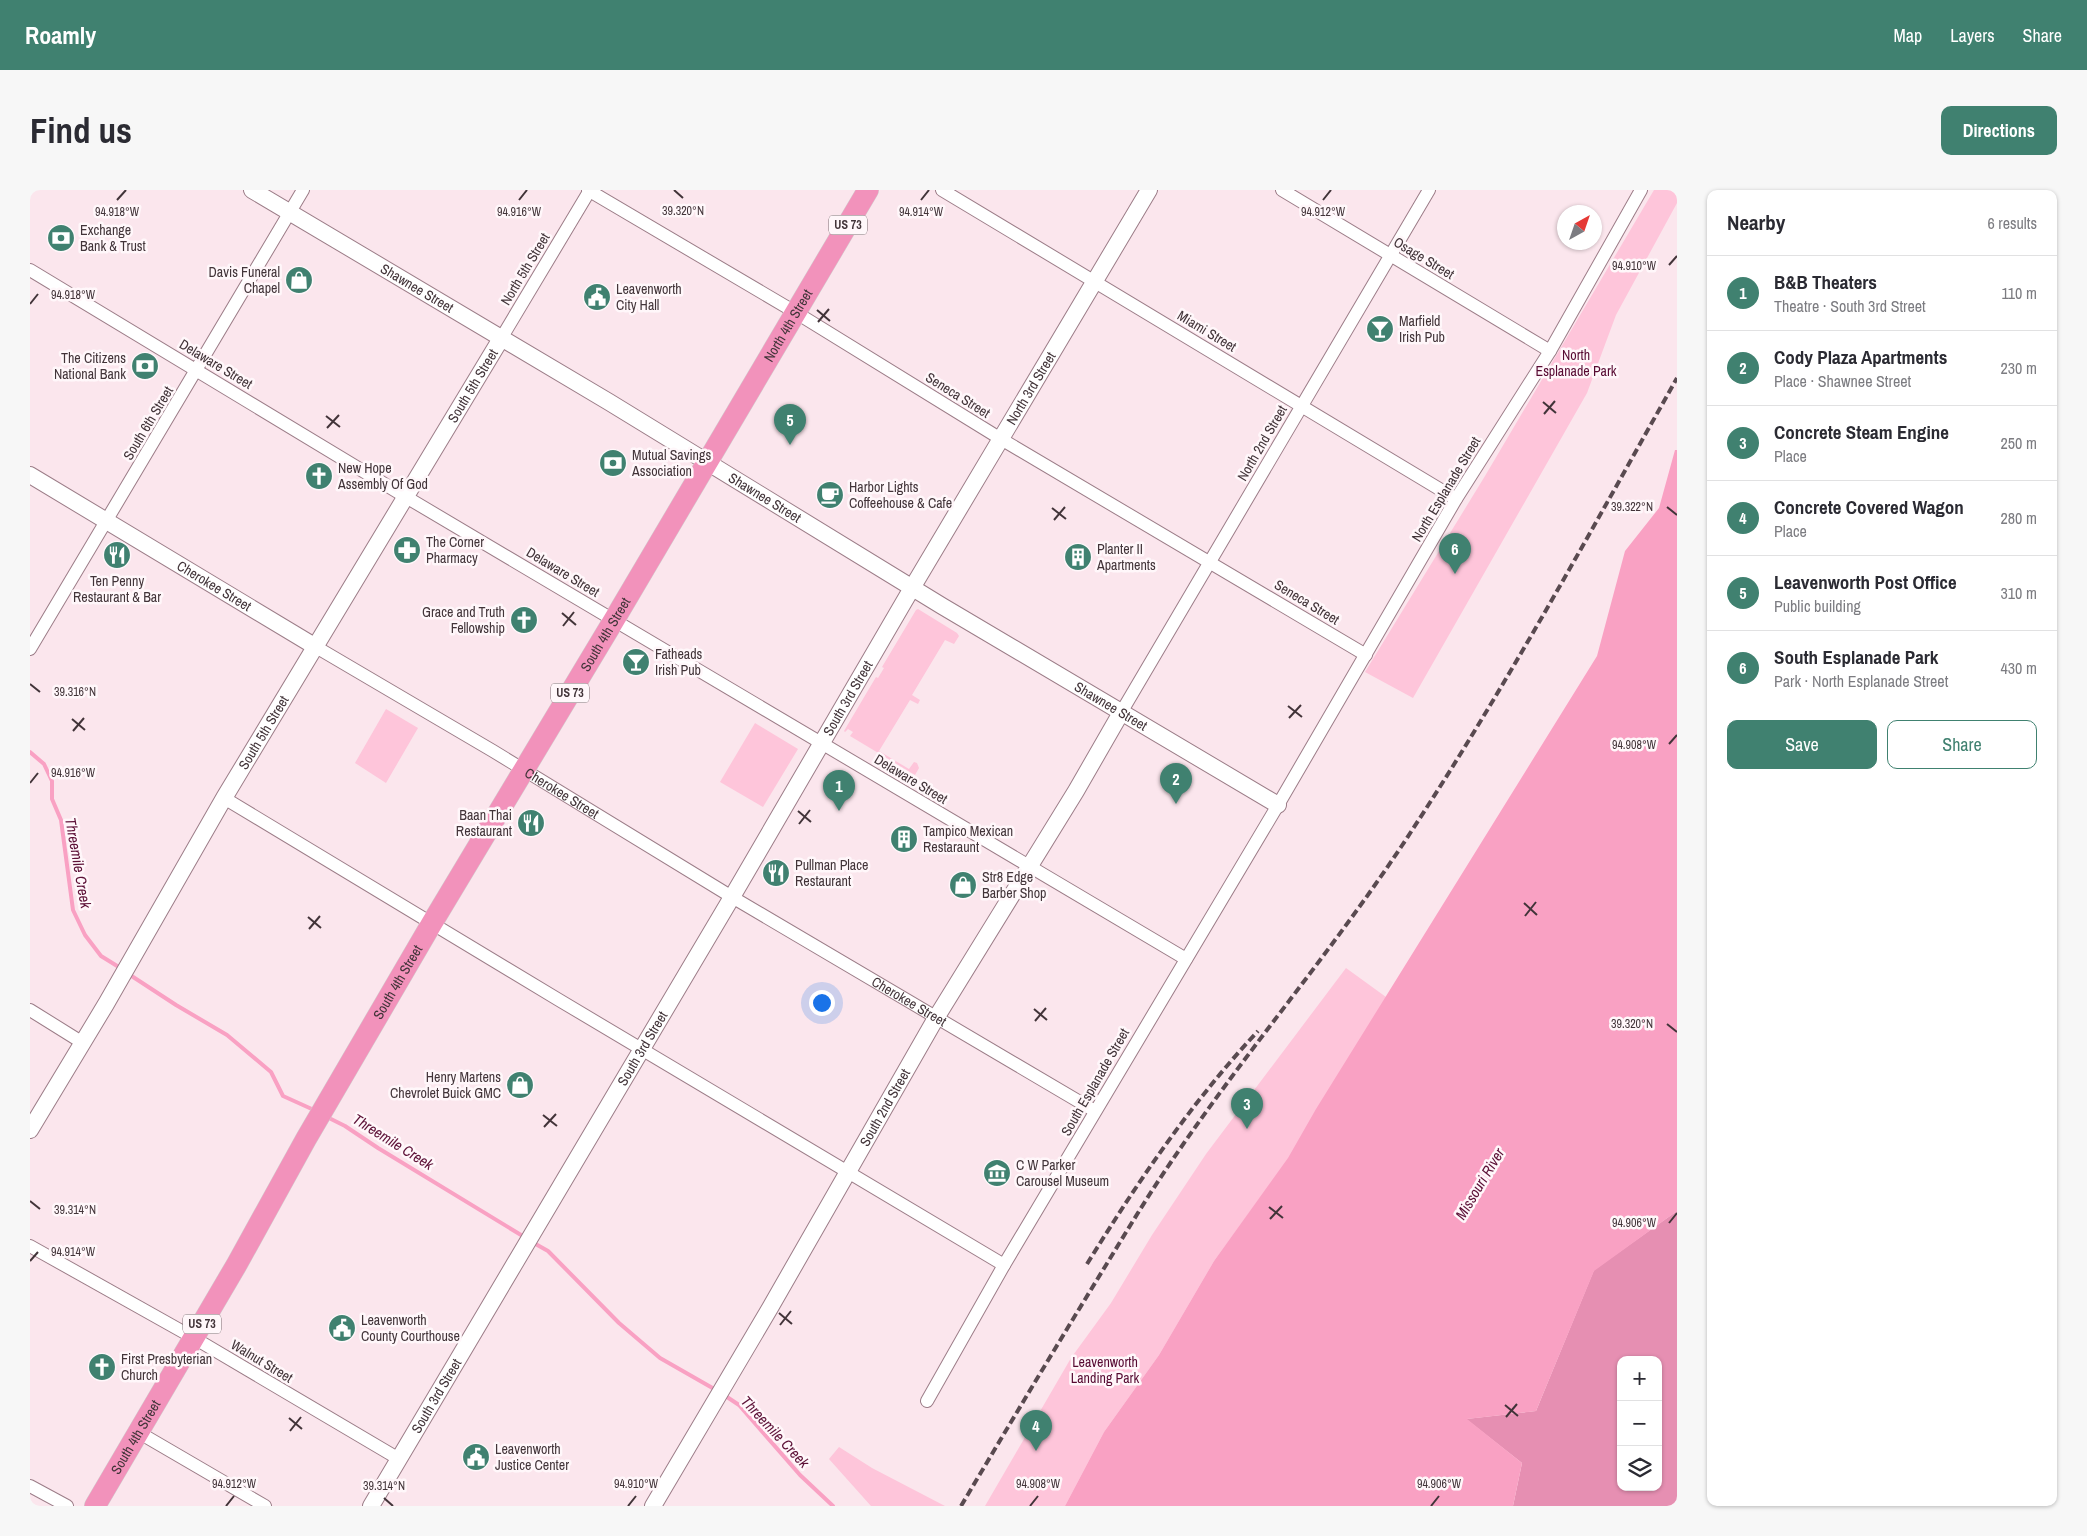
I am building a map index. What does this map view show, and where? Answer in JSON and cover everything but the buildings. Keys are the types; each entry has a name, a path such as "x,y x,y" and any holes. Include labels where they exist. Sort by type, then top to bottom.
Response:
{"highway":[{"name":"North 4th Street","path":"707,462 868,190"},
{"name":"South 4th Street","path":"95,1506 194,1338 432,923 707,462"}],"street":[{"name":"Shawnee Street","path":"252,190 502,338 912,588 1278,805"},
{"name":"South 6th Street","path":"30,649 303,190"},
{"name":"Seneca Street","path":"589,190 795,312 1001,439 1366,655"},
{"name":"North 5th Street","path":"502,338 589,190"},
{"name":"Miami Street","path":"942,190 1456,499"},
{"name":"North 3rd Street","path":"912,588 1149,190"},
{"name":"Osage Street","path":"1282,190 1550,351"},
{"name":"North 2nd Street","path":"1122,711 1429,190"},
{"name":"North Esplanade Street","path":"1278,805 1456,499 1550,351 1637,191"},
{"name":"Delaware Street","path":"30,270 406,497 1186,959"},
{"name":"South 5th Street","path":"30,1130 106,1004 224,798 502,338"},
{"name":"Cherokee Street","path":"30,475 316,647 524,769 732,898 1095,1111"},
{"name":"South 3rd Street","path":"372,1506 732,898 912,588"},
{"name":"South 2nd Street","path":"654,1506 936,1018 1076,791 1122,711"},
{"path":"224,798 1004,1265"},
{"name":"South Esplanade Street","path":"927,1401 1004,1265 1278,805"},
{"path":"30,1010 83,1043"},
{"name":"Walnut Street","path":"30,1246 194,1338 398,1460"},
{"path":"138,1432 265,1506"},
{"path":"30,1486 67,1506"}],"green space":[{"name":"North Esplanade Park","path":"1654,190 1677,190 1677,203 1616,315 1587,393 1413,698 1365,672 1485,476"},
{"path":"918,609 959,636 954,644 945,640 912,695 920,700 918,704 910,700 879,751 909,769 914,762 917,763 919,768 915,775 850,736 853,732 848,729 844,731 876,677 878,678 884,668 882,667"},
{"path":"386,709 418,728 386,783 355,763"},
{"path":"755,723 798,749 763,807 720,782"},
{"name":"Leavenworth Landing Park","path":"1346,968 1386,997 1289,1158 1214,1261 1159,1355 1104,1432 1065,1506 985,1506 1071,1358 1111,1303 1152,1235 1206,1154"},
{"path":"839,1447 872,1468 945,1506 871,1506 829,1459"}],"shaded area":[{"path":"1677,1211 1677,1506 1513,1506 1522,1463 1466,1419 1536,1411 1594,1270"}],"water":[{"name":"Missouri River","path":"1675,450 1677,450 1677,1211 1594,1271 1536,1411 1467,1419 1522,1463 1513,1506 1065,1506 1104,1432 1159,1355 1214,1261 1288,1158 1316,1109 1597,656 1625,551 1659,508"}],"waterway":[{"name":"Threemile Creek","path":"30,752 44,764 52,781 52,799 61,820 73,910 85,935 101,956 122,969"},
{"name":"Threemile Creek","path":"127,973 227,1035 271,1072 283,1096 314,1110"},
{"name":"Threemile Creek","path":"327,1117 345,1126 526,1238"},
{"name":"Threemile Creek","path":"532,1242 548,1251 619,1323 660,1358 716,1390"},
{"name":"Threemile Creek","path":"724,1395 739,1405 800,1475 833,1506"}],"railway":[{"path":"961,1506 1162,1175 1228,1082 1345,927 1438,790 1509,674 1677,378"},
{"path":"1087,1264 1146,1172 1188,1114 1258,1031"}],"place":[{"name":"Exchange Bank & Trust","path":"61,238"},
{"name":"Davis Funeral Chapel","path":"299,280"},
{"name":"Leavenworth City Hall","path":"597,297"},
{"name":"Marfield Irish Pub","path":"1380,329"},
{"name":"The Citizens National Bank","path":"145,366"},
{"name":"Leavenworth Post Office","path":"790,445"},
{"name":"Mutual Savings Association","path":"613,463"},
{"name":"New Hope Assembly Of God","path":"319,476"},
{"name":"Harbor Lights Coffeehouse & Cafe","path":"830,495"},
{"name":"The Corner Pharmacy","path":"407,550"},
{"name":"Ten Penny Restaurant & Bar","path":"117,555"},
{"name":"Planter II Apartments","path":"1078,557"},
{"name":"South Esplanade Park","path":"1455,574"},
{"name":"Grace and Truth Fellowship","path":"524,620"},
{"name":"Fatheads Irish Pub","path":"636,662"},
{"name":"Cody Plaza Apartments","path":"1176,804"},
{"name":"B&B Theaters","path":"839,811"},
{"name":"Baan Thai Restaurant","path":"531,823"},
{"name":"Tampico Mexican Restaraunt","path":"904,839"},
{"name":"Pullman Place Restaurant","path":"776,873"},
{"name":"Str8 Edge Barber Shop","path":"963,885"},
{"name":"Henry Martens Chevrolet Buick GMC","path":"520,1085"},
{"name":"Concrete Steam Engine","path":"1247,1129"},
{"name":"C W Parker Carousel Museum","path":"997,1173"},
{"name":"Leavenworth County Courthouse","path":"342,1328"},
{"name":"First Presbyterian Church","path":"102,1367"},
{"name":"Concrete Covered Wagon","path":"1036,1451"},
{"name":"Leavenworth Justice Center","path":"476,1457"}]}
